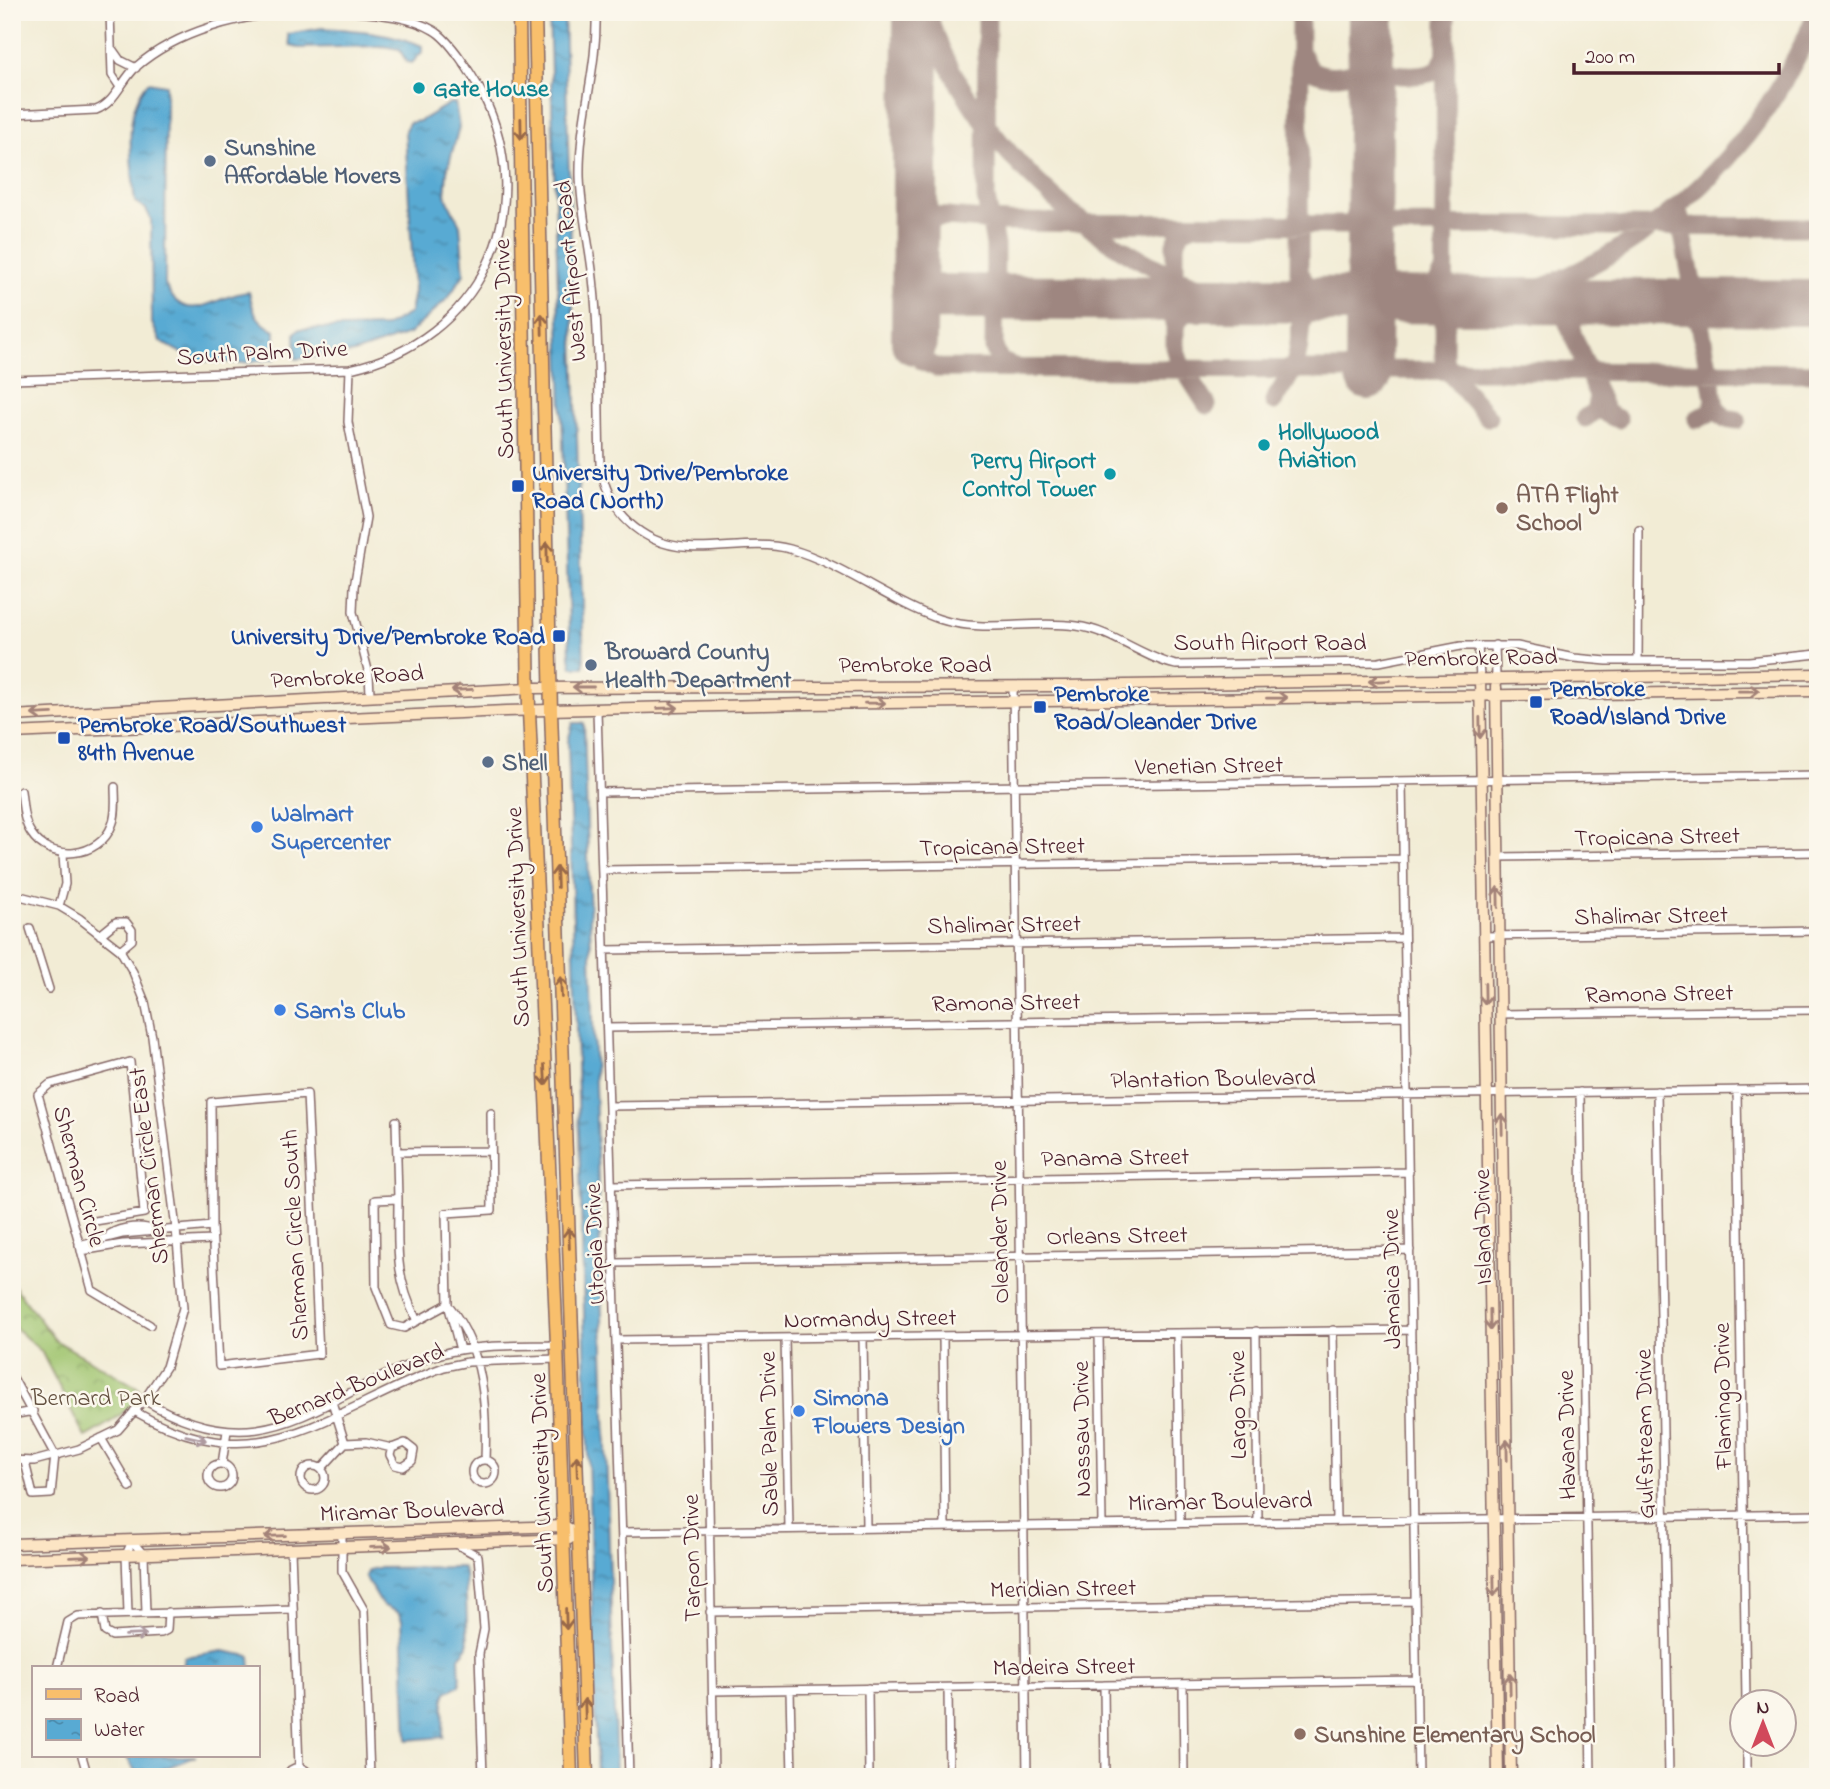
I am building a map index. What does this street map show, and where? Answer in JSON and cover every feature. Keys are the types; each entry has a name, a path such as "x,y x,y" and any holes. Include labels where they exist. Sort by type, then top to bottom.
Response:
{"main road":[{"name":"South University Drive","path":"519,12 529,711 564,1526 571,1777"},
{"name":"South University Drive","path":"535,12 551,711 587,1777"},
{"name":"Pembroke Road","path":"12,716 370,694 530,688 1300,683 1480,677 1818,674"},
{"name":"Island Drive","path":"1480,677 1498,1777"},
{"name":"Island Drive","path":"1496,677 1511,1777"},
{"name":"Pembroke Road","path":"12,733 529,711 1480,694 1818,691"},
{"path":"73,713 74,731"},
{"path":"539,932 544,942 552,1037 563,1045"},
{"path":"564,1526 579,1534"},
{"name":"Miramar Boulevard","path":"12,1544 564,1526"},
{"name":"Miramar Boulevard","path":"12,1559 564,1542 579,1534"}],"street":[{"path":"110,12 112,75 120,87"},
{"path":"12,114 96,110 105,107 136,68 191,35 244,20 294,12"},
{"name":"South Palm Drive","path":"12,380 350,369 402,352 441,326 470,294 498,237 505,186 499,135 477,83 449,45 434,30 426,26 355,12"},
{"name":"West Airport Road","path":"596,12 593,68 581,129 583,214 595,290 600,464 607,491 627,521"},
{"path":"111,47 120,60 136,68"},
{"path":"350,369 348,422 366,517 354,587 354,612 369,674 370,694"},
{"name":"South Airport Road","path":"627,521 645,534 668,544 769,545 797,551 922,612 951,622 1077,625 1097,631 1146,655 1176,664 1379,662 1442,648 1478,646 1530,647 1585,659 1638,661 1749,661 1818,654"},
{"path":"1638,661 1639,530"},
{"path":"1478,646 1480,677"},
{"path":"1495,646 1496,677"},
{"path":"1294,654 1294,664"},
{"name":"Oleander Drive","path":"1013,686 1017,1178 1027,1777"},
{"name":"Utopia Drive","path":"597,710 629,1777"},
{"name":"Venetian Street","path":"600,792 1818,775"},
{"name":"Jamaica Drive","path":"1402,782 1418,1777"},
{"path":"21,791 30,832 38,843 63,854 83,851 100,844 113,825 115,787"},
{"name":"Tropicana Street","path":"1497,857 1818,852"},
{"path":"12,894 59,906 65,884 63,854"},
{"name":"Tropicana Street","path":"602,870 1403,859"},
{"name":"Sherman Circle East","path":"59,906 120,950 145,1002 176,1229 183,1308 166,1367 144,1400"},
{"path":"100,935 116,922 125,922 132,930 132,940 120,950"},
{"path":"30,928 49,989"},
{"name":"Shalimar Street","path":"1484,936 1818,931"},
{"name":"Shalimar Street","path":"604,950 1404,938"},
{"name":"Ramona Street","path":"1500,1014 1818,1010"},
{"name":"Ramona Street","path":"607,1028 1405,1016"},
{"name":"Sherman Circle","path":"95,1221 144,1213 130,1062 50,1084 38,1094 92,1290 150,1325"},
{"path":"1816,1089 1818,1261"},
{"name":"Plantation Boulevard","path":"609,1106 1816,1089"},
{"name":"Flamingo Drive","path":"1737,1090 1746,1688"},
{"name":"Gulfstream Drive","path":"1657,1091 1669,1777"},
{"name":"Havana Drive","path":"1580,1092 1591,1777"},
{"name":"Sherman Circle South","path":"307,1094 319,1354 219,1366 212,1226 211,1102 307,1094"},
{"path":"460,1350 448,1304 446,1213 492,1210 491,1113"},
{"path":"396,1121 397,1270 404,1294 417,1321"},
{"path":"397,1152 490,1151"},
{"name":"Panama Street","path":"612,1185 1409,1172"},
{"path":"398,1199 374,1200 376,1287 391,1325 404,1328 448,1304"},
{"path":"108,1237 212,1226"},
{"path":"80,1248 120,1230 147,1227 156,1231"},
{"path":"135,1233 136,1244"},
{"path":"80,1248 212,1240"},
{"name":"Orleans Street","path":"614,1263 1410,1250"},
{"path":"448,1304 465,1327 479,1361 486,1425 485,1460"},
{"path":"1333,1330 1336,1521"},
{"name":"Normandy Street","path":"617,1340 1411,1330"},
{"name":"Largo Drive","path":"1256,1331 1258,1521"},
{"path":"1177,1333 1180,1522"},
{"name":"Nassau Drive","path":"1099,1334 1102,1524"},
{"path":"943,1336 945,1526"},
{"path":"863,1337 866,1527"},
{"name":"Sable Palm Drive","path":"785,1338 789,1528"},
{"name":"Tarpon Drive","path":"706,1339 714,1777"},
{"name":"Bernard Boulevard","path":"144,1400 190,1424 227,1431 254,1431 283,1425 418,1363 460,1350 474,1348 557,1352"},
{"name":"Bernard Boulevard","path":"134,1411 164,1428 242,1445 278,1439 444,1367 557,1352"},
{"path":"12,1376 55,1455 51,1494 33,1495 25,1462"},
{"path":"12,1460 25,1462 79,1449 118,1430 144,1400"},
{"path":"332,1402 345,1443"},
{"path":"12,1415 33,1412"},
{"path":"222,1464 227,1431"},
{"path":"102,1438 130,1487"},
{"path":"321,1469 345,1443 366,1442 392,1448"},
{"name":"Miramar Boulevard","path":"623,1532 1818,1514"},
{"path":"342,1534 342,1571 364,1610 370,1777"},
{"path":"132,1541 144,1555 146,1613"},
{"path":"128,1614 127,1556 132,1541"},
{"path":"456,1545 478,1556 481,1569 484,1629 479,1657 483,1777"},
{"path":"291,1550 299,1767"},
{"name":"Meridian Street","path":"710,1612 1415,1601"},
{"path":"57,1666 68,1622 78,1616 293,1609"},
{"path":"102,1614 105,1632 112,1636 161,1633 167,1630 168,1612"},
{"name":"Madeira Street","path":"713,1691 1416,1680"},
{"path":"1182,1684 1184,1777"},
{"path":"1104,1685 1105,1777"},
{"path":"868,1688 869,1777"},
{"path":"948,1688 949,1777"},
{"path":"790,1690 792,1777"},
{"path":"83,1758 88,1777"},
{"path":"1747,1758 1747,1777"},
{"path":"286,1777 291,1769 299,1767 306,1770 311,1777"}],"green space":[{"name":"Bernard Park","path":"12,1283 55,1340 140,1389 131,1405 117,1418 85,1437 41,1351 12,1325"}],"water":[{"path":"549,12 564,12 584,667 572,667 570,657"},
{"path":"322,28 386,35 422,46 422,52 412,63 407,62 399,49 382,46 290,46 288,34"},
{"path":"148,82 166,85 165,284 173,298 182,305 192,307 249,292 256,315 263,324 275,331 275,359 242,363 194,360 160,341 152,323 151,219 146,209 135,202 130,136 135,108"},
{"path":"450,103 455,103 459,127 447,171 445,195 460,225 464,274 448,298 409,334 354,353 296,359 295,333 300,329 385,327 410,313 414,291 405,130 409,123 420,121"},
{"path":"573,723 584,723 616,1777 597,1777 568,741"},
{"path":"462,1567 465,1573 468,1646 459,1657 460,1685 446,1692 444,1698 443,1737 407,1740 402,1620 398,1612 382,1605 365,1576 368,1570 377,1568"},
{"path":"223,1651 250,1656 251,1666 183,1666 185,1657"},
{"path":"127,1758 191,1758 156,1772 135,1771"}],"taxiway":[{"path":"927,12 947,61 976,110 1012,156 1054,198 1100,235 1150,265 1202,287 1254,299"},
{"path":"987,12 986,198 995,245 994,348 1000,361 1017,368"},
{"path":"1274,401 1295,362 1305,314 1318,304 1330,300 1310,291 1299,272 1300,12"},
{"path":"1446,12 1444,359 1448,371 1488,417"},
{"path":"1444,329 1450,314 1458,307 1473,301 1523,293 1564,278 1607,256 1646,231 1683,202 1717,170 1774,96 1817,12"},
{"path":"1300,51 1308,68 1325,75 1352,72 1360,68 1370,54"},
{"path":"1370,54 1384,71 1413,75 1440,68 1446,54"},
{"path":"1370,93 1379,78 1393,73"},
{"path":"915,204 935,216 1007,222 1346,225 1360,220 1369,206"},
{"path":"1369,206 1378,220 1392,225 1818,227"},
{"path":"1679,214 1716,408 1725,418 1737,420"},
{"path":"915,248 920,225 939,217"},
{"path":"1196,224 1182,230 1175,244 1175,347 1180,363 1207,405"},
{"path":"1410,300 1432,292 1444,272"},
{"path":"1175,326 1188,306 1211,299"},
{"path":"1535,301 1553,307 1565,316 1603,407 1607,414 1618,419"},
{"path":"1572,330 1577,310 1595,301"},
{"path":"1662,302 1686,307 1699,322"},
{"path":"914,342 922,361 938,368 1345,370 1362,364 1369,351"},
{"path":"1369,351 1374,363 1390,370 1818,373"},
{"path":"1585,418 1595,411 1598,397"},
{"path":"1697,419 1710,413 1715,400"}],"runway":[{"path":"914,342 916,12"},
{"path":"1368,377 1371,12"},
{"path":"915,297 1818,303"}],"place":[{"name":"Gate House","path":"419,88"},
{"name":"Sunshine Affordable Movers","path":"210,161"},
{"name":"Hollywood Aviation","path":"1264,445"},
{"name":"Perry Airport Control Tower","path":"1110,474"},
{"name":"University Drive/Pembroke Road (North)","path":"518,486"},
{"name":"ATA Flight School","path":"1502,508"},
{"name":"University Drive/Pembroke Road","path":"559,636"},
{"name":"Broward County Health Department","path":"591,665"},
{"name":"Pembroke Road/Island Drive","path":"1536,702"},
{"name":"Pembroke Road/Oleander Drive","path":"1040,707"},
{"name":"Pembroke Road/Southwest 84th Avenue","path":"64,738"},
{"name":"Shell","path":"488,762"},
{"name":"Walmart Supercenter","path":"257,827"},
{"name":"Sam's Club","path":"280,1010"},
{"name":"Simona Flowers Design","path":"799,1411"},
{"name":"Sunshine Elementary School","path":"1300,1734"}]}
